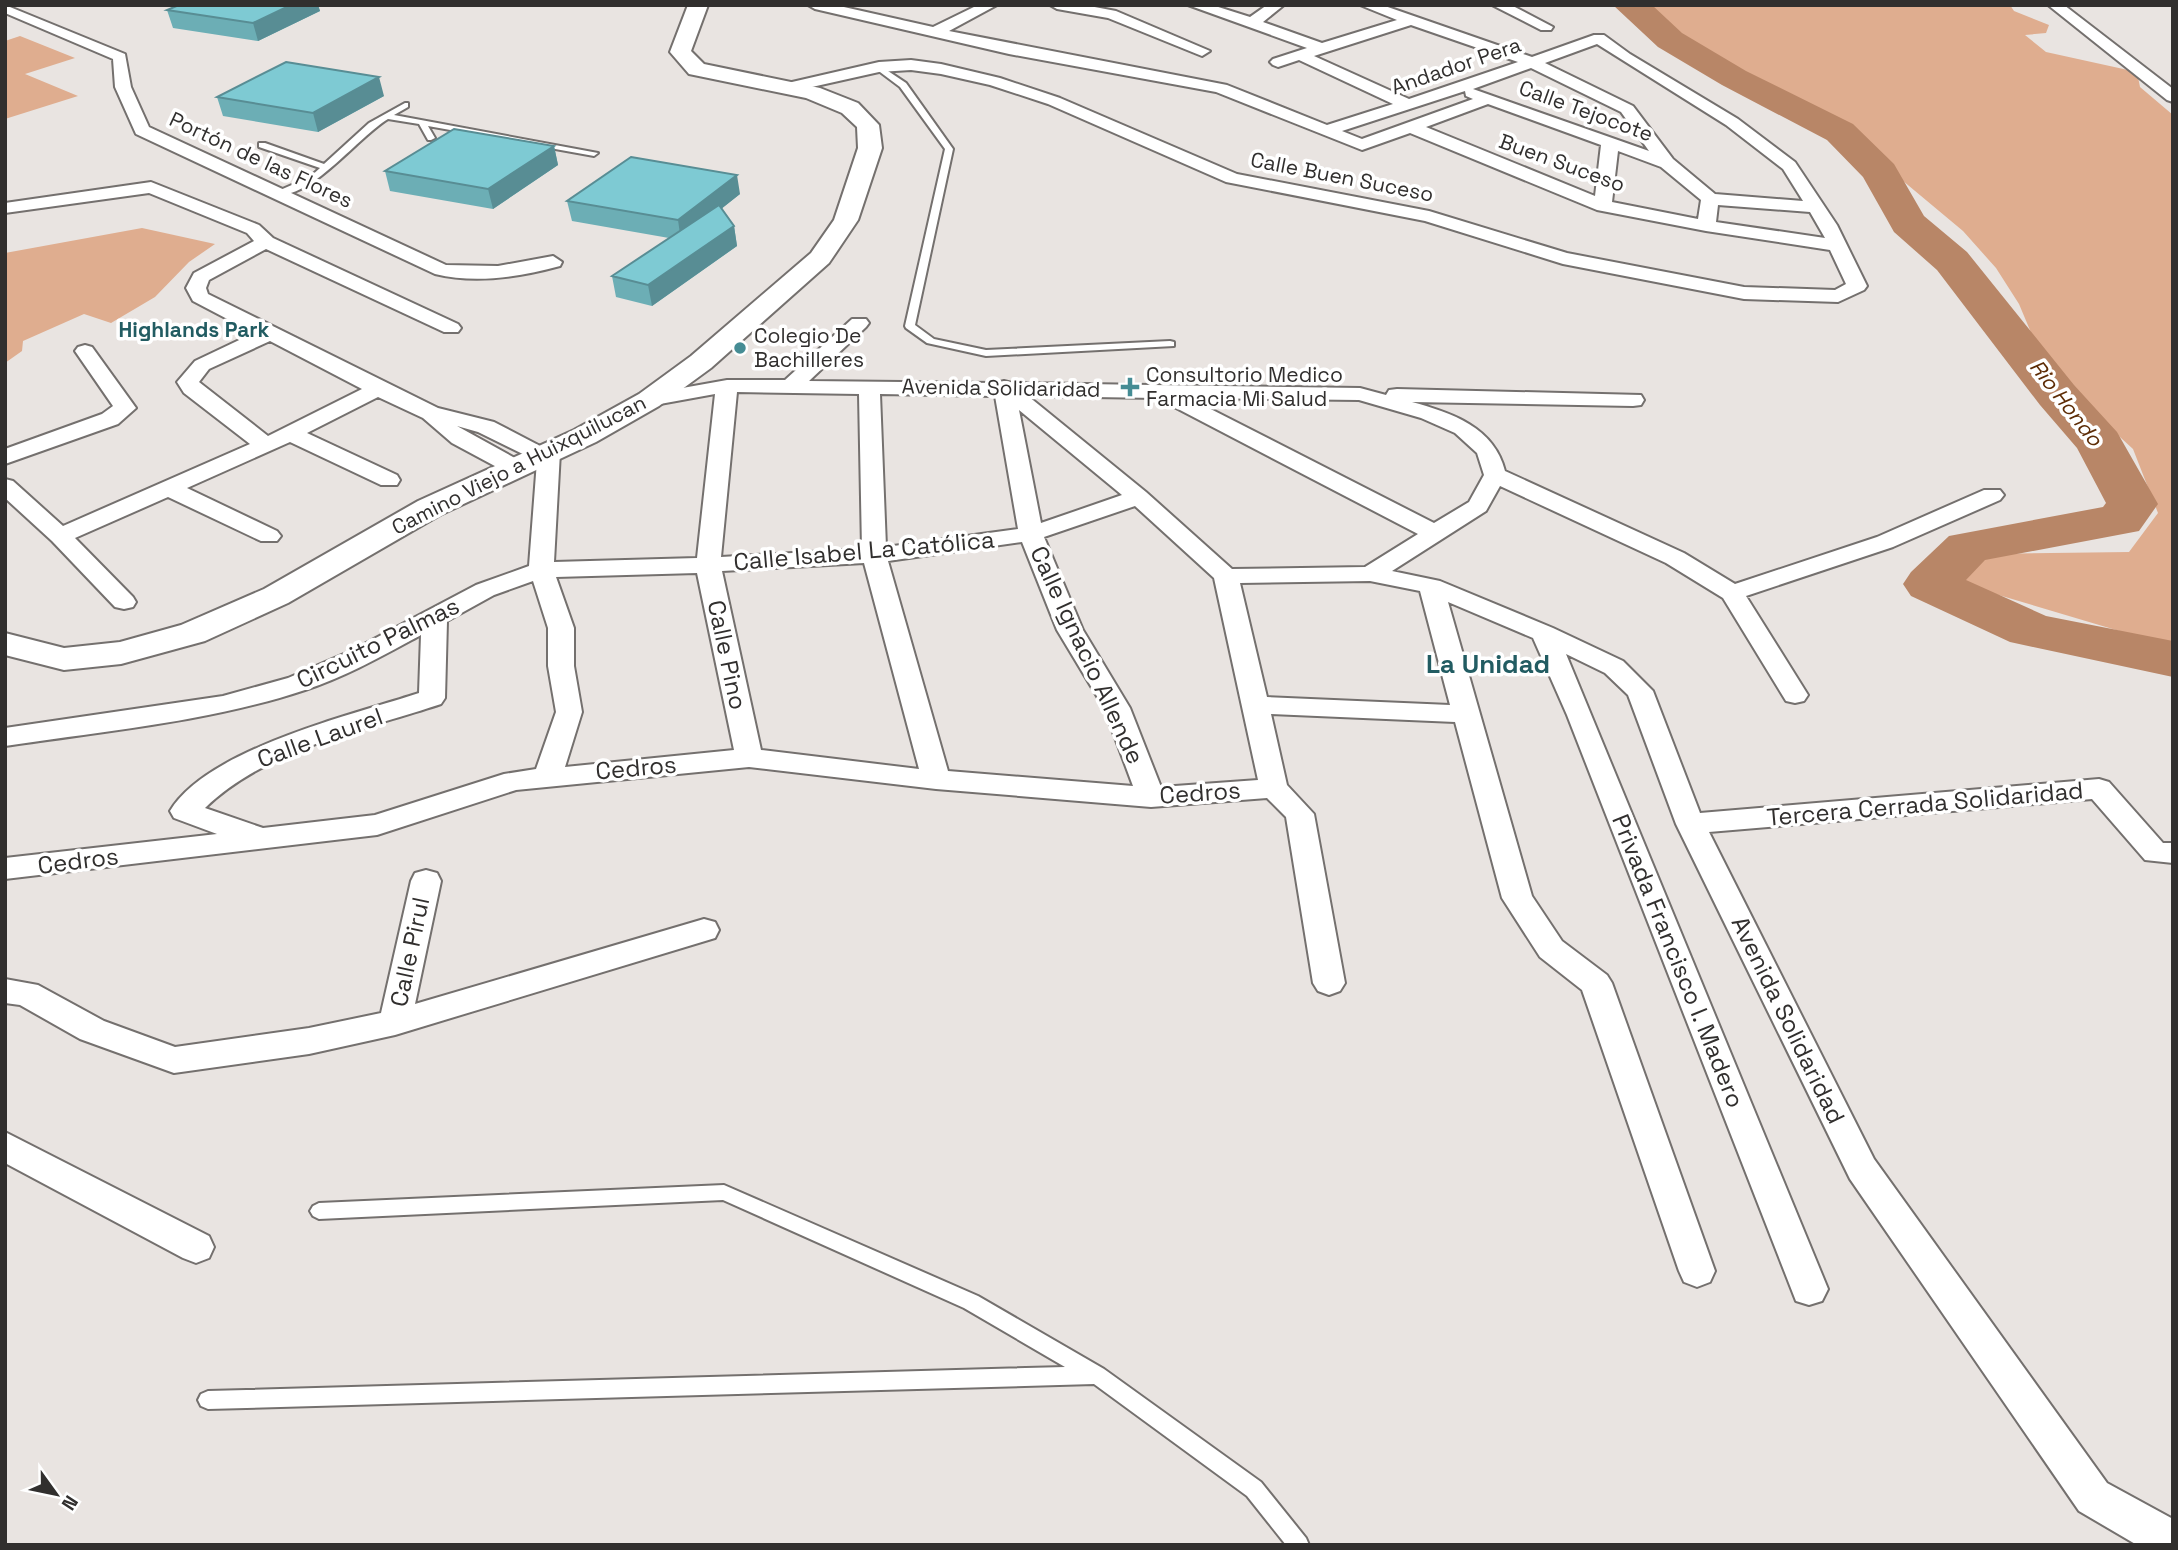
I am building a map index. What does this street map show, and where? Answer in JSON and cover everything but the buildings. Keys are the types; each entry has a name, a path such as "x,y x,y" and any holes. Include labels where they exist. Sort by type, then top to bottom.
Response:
{"main road":[{"path":"698,5 680,52 697,69 813,93 850,108"},
{"name":"Camino Viejo a Huixquilucan","path":"5,643 64,659 121,653 193,634 276,596 429,508 585,436 649,400 701,362 820,258 846,220 870,148 868,125 850,108"}],"street":[{"name":"Calle Buen Suceso","path":"815,5 1009,49 1173,77 1221,88 1362,145 1413,128"},
{"path":"933,33 990,5"},
{"path":"1057,5 1115,10 1206,47 1173,77"},
{"path":"1195,5 1320,48"},
{"path":"1239,22 1251,5"},
{"path":"1239,22 1277,5"},
{"path":"1367,5 1409,21 1446,30 1532,62 1627,109 1667,163 1710,198 1815,207 1828,225 1837,245"},
{"path":"1499,5 1546,27"},
{"path":"2055,5 2173,97"},
{"name":"Portón de las Flores","path":"5,8 120,57 123,87 142,130 442,270 489,274 523,271 553,262"},
{"path":"1278,62 1409,21"},
{"name":"Andador Pera","path":"1326,131 1408,106 1599,38 1625,57 1732,122 1770,151 1789,166 1815,207"},
{"path":"1300,55 1408,106"},
{"name":"Calle Buen Suceso","path":"785,88 879,67 911,65 941,69 994,81 1054,101 1232,178 1429,216 1563,258 1638,275 1744,293 1838,296 1848,293 1857,286 1837,245"},
{"path":"850,75 850,108"},
{"path":"2150,79 2173,81"},
{"name":"Calle Tejocote","path":"1460,88 1667,163"},
{"name":"Calle Tejocote","path":"1413,128 1490,99"},
{"name":"Buen Suceso","path":"1413,128 1603,206 1706,226 1837,245"},
{"path":"1603,206 1610,144"},
{"path":"5,208 152,187 253,229 266,242 451,328"},
{"path":"1706,226 1710,198"},
{"path":"266,242 201,277 196,288 200,297 268,334 430,413 486,427 545,454 541,570 561,628 561,666 569,712 548,776"},
{"path":"790,387 859,323"},
{"path":"266,445 191,389 188,382 202,365 268,334"},
{"path":"5,457 110,419 125,408 85,351"},
{"name":"Avenida Solidaridad","path":"649,400 727,386 1004,387 1360,394 1437,417 1471,432 1488,452 1495,475"},
{"name":"Calle Pino","path":"727,386 708,565 749,758"},
{"path":"869,386 874,555 936,780"},
{"path":"1004,387 1138,497 1226,576 1257,705 1273,788 1300,814 1329,983"},
{"name":"Calle Ignacio Allende","path":"1004,387 1031,534 1070,630 1117,708 1151,797"},
{"path":"60,536 266,445 378,389"},
{"path":"1160,391 1434,533"},
{"path":"1360,394 1633,400"},
{"path":"430,413 460,440 514,467"},
{"path":"291,433 389,480"},
{"path":"1370,574 1478,506 1495,475 1675,558 1732,593 1795,695"},
{"path":"5,486 60,536 124,602"},
{"path":"169,488 269,536"},
{"path":"1732,593 1885,542 1992,495"},
{"name":"Calle Isabel La Católica","path":"708,565 874,555 1031,534 1138,497"},
{"name":"Circuito Palmas","path":"5,737 224,704 297,684 362,656 485,590 541,570 708,565"},
{"name":"Avenida Solidaridad","path":"1226,576 1370,574 1432,586 1544,633 1614,667 1640,691 1690,824 1862,1169 2092,1497 2173,1542"},
{"path":"1432,586 1517,898 1551,949 1596,983 1697,1271"},
{"name":"Calle Laurel","path":"263,839 184,811 200,793 259,757 432,698 434,618"},
{"name":"Privada Francisco I. Madero","path":"1544,633 1580,715 1809,1289"},
{"path":"1257,705 1467,714"},
{"name":"Cedros","path":"5,869 377,825 514,780 749,758 936,780 1151,797 1273,788"},
{"name":"Tercera Cerrada Solidaridad","path":"1690,824 2099,789 2155,853 2173,853"},
{"name":"Calle Pirul","path":"395,1022 426,881"},
{"path":"5,991 27,994 92,1030 174,1060 309,1041 395,1022 704,930"},
{"path":"5,1146 196,1247"}],"lane":[{"path":"879,67 903,85 949,149 910,326 931,341 986,353 1170,344"},
{"path":"281,193 313,179 372,125 405,105"},
{"path":"387,116 594,153"},
{"path":"422,123 431,138"},
{"path":"262,145 281,154 325,167"},
{"path":"319,1211 724,1192 971,1302 1097,1375 1254,1489 1298,1545"},
{"path":"208,1400 1097,1375"}],"shaded area":[{"path":"1611,5 2010,5 2014,11 2049,25 2046,33 2025,35 2046,52 2137,72 2140,87 2173,115 2173,647 1958,583 1985,554 2129,552 2158,513 2133,449 2084,404 2042,359 2019,304 1996,268 1963,231 1830,120 1788,100 1629,12"},
{"path":"20,36 75,58 25,74 78,96 5,119 5,41"},
{"path":"142,228 215,244 189,262 155,297 111,323 84,314 23,341 22,351 5,363 5,253"}],"waterway":[{"name":"Rio Hondo","path":"1629,5 1645,15 1670,40 1734,78 1840,132 1880,172 1908,223 1952,261 2057,395 2099,443 2132,504 2120,520 1968,547 1931,584 2030,630 2173,659"}],"place":[{"name":"Colegio De Bachilleres","path":"740,348"},
{"name":"Consultorio Medico Farmacia Mi Salud","path":"1130,387"}],"district":[{"name":"Highlands Park","path":"194,330"},
{"name":"La Unidad","path":"1488,664"}]}
